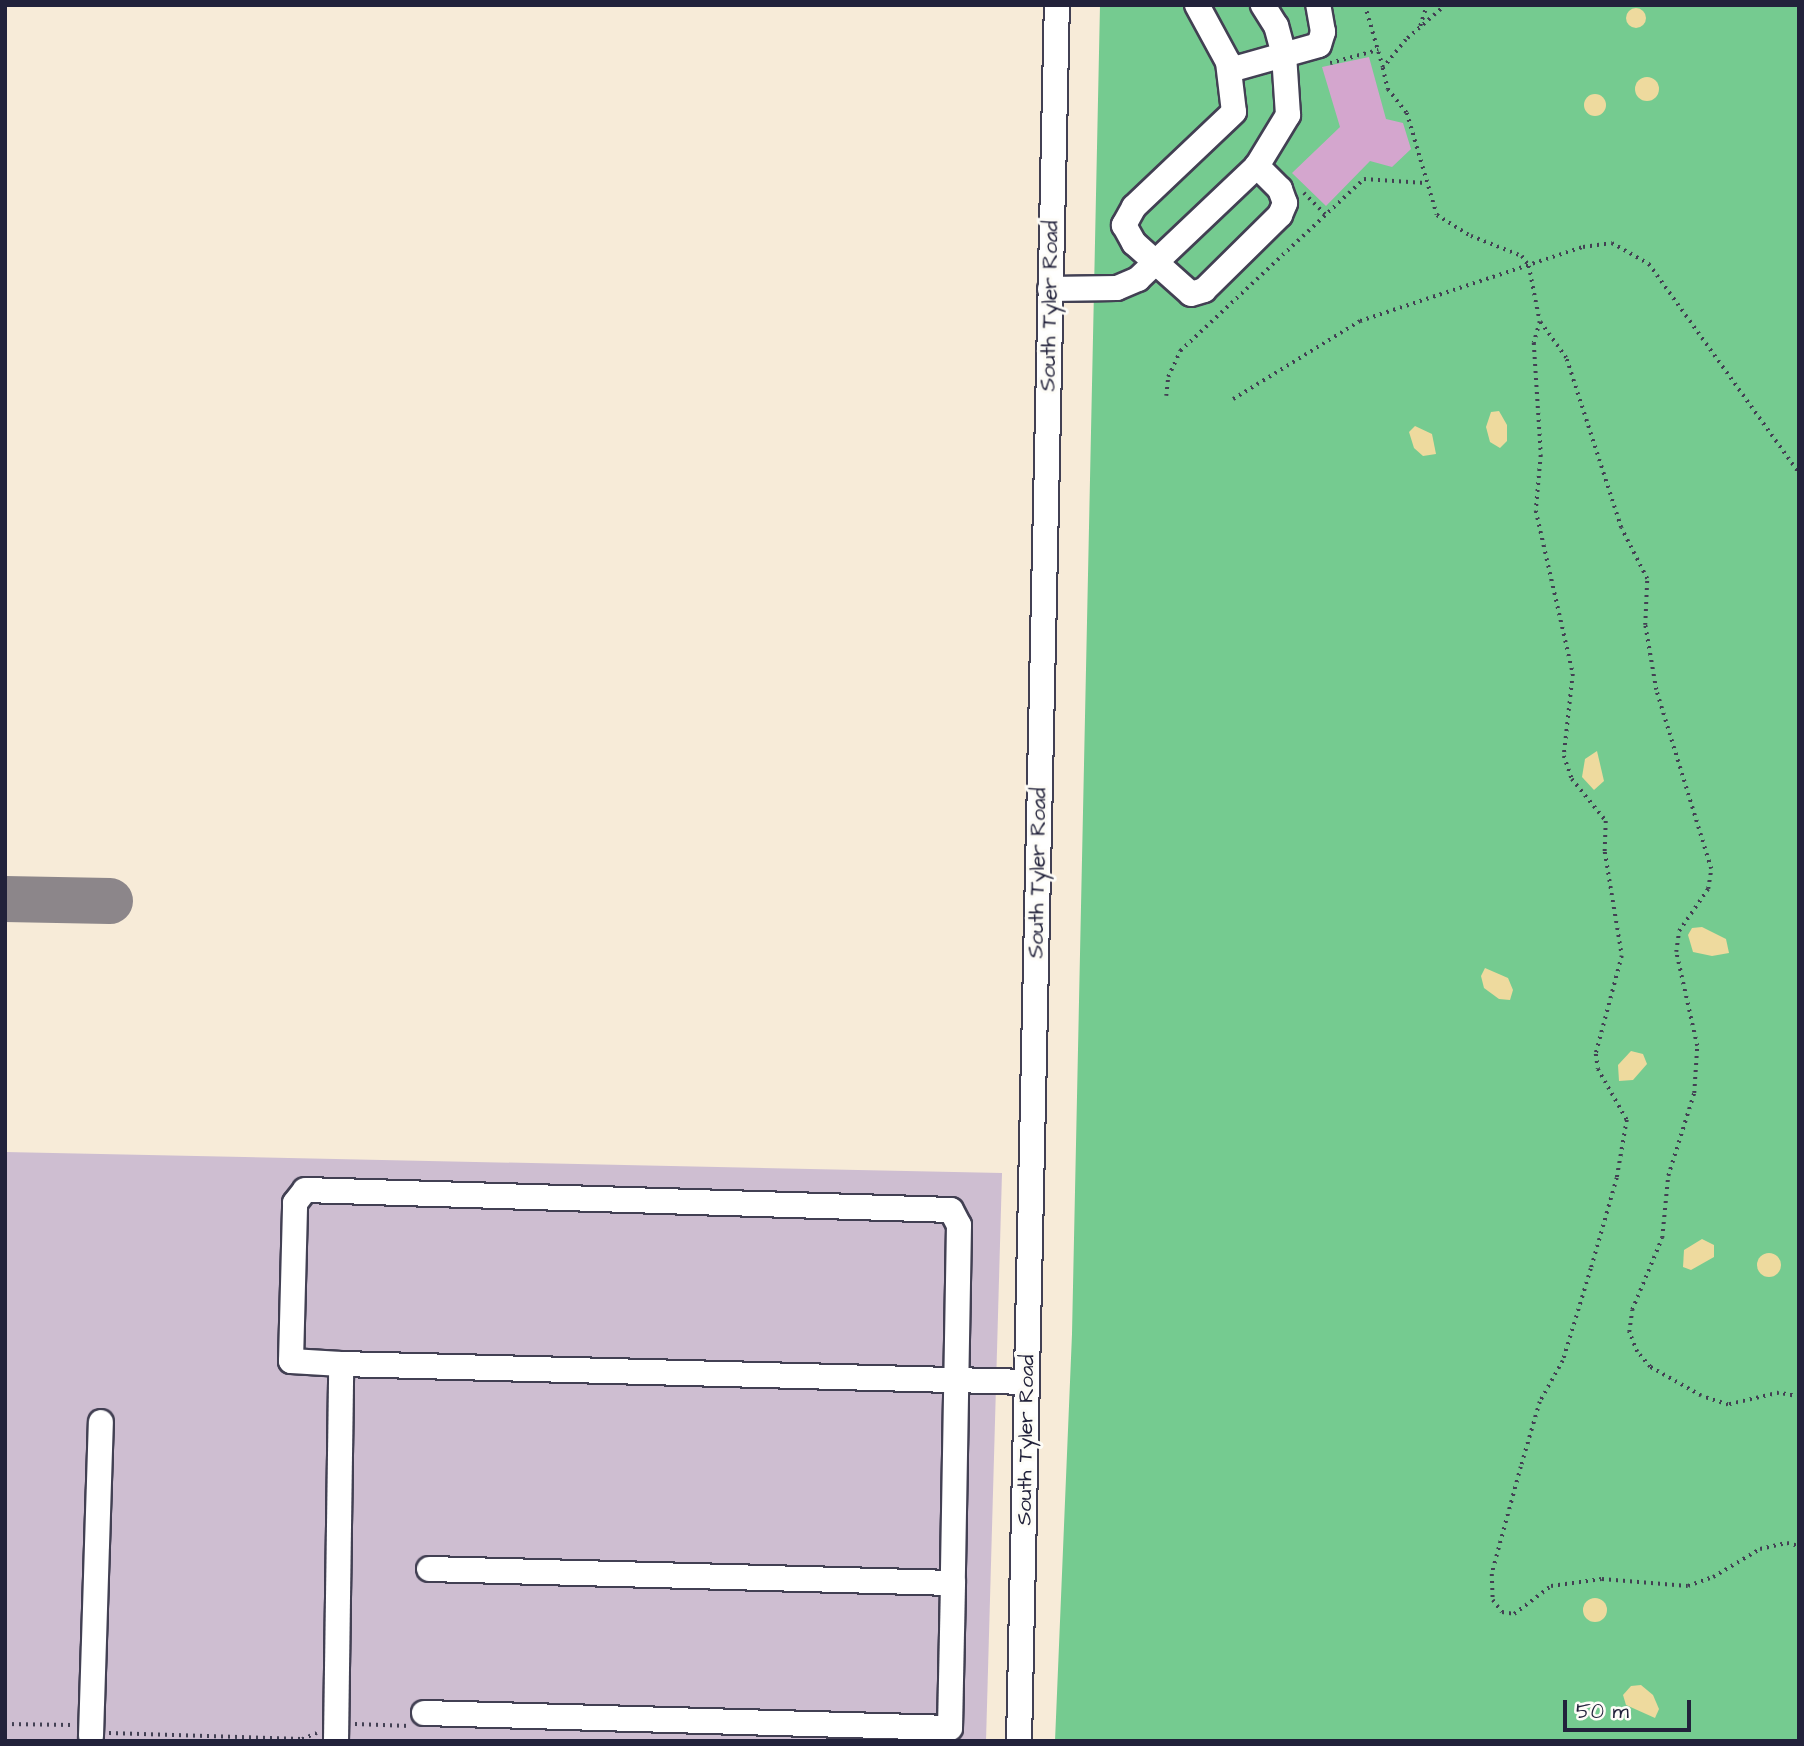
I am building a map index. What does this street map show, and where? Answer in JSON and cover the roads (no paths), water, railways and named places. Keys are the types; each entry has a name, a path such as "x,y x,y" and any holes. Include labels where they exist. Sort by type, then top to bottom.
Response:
{"street":[{"name":"South Tyler Road","path":"1019,1741 1057,5"},
{"path":"1197,5 1230,71 1234,112 1126,215 1124,225 1135,243 1181,289 1191,294 1204,290 1280,215 1285,203 1280,189 1257,166"},
{"path":"1050,289 1117,288 1138,279 1257,166 1288,115 1284,55 1276,26 1263,5"},
{"path":"1230,71 1319,45 1323,32 1318,5"},
{"path":"425,1713 565,1729 853,1733 950,1728 956,1380 960,1225 951,1210 305,1190 295,1203 291,1361 341,1364 956,1380 1027,1382"},
{"path":"336,1741 341,1364"},
{"path":"90,1736 101,1422"},
{"path":"429,1569 953,1583"}]}
